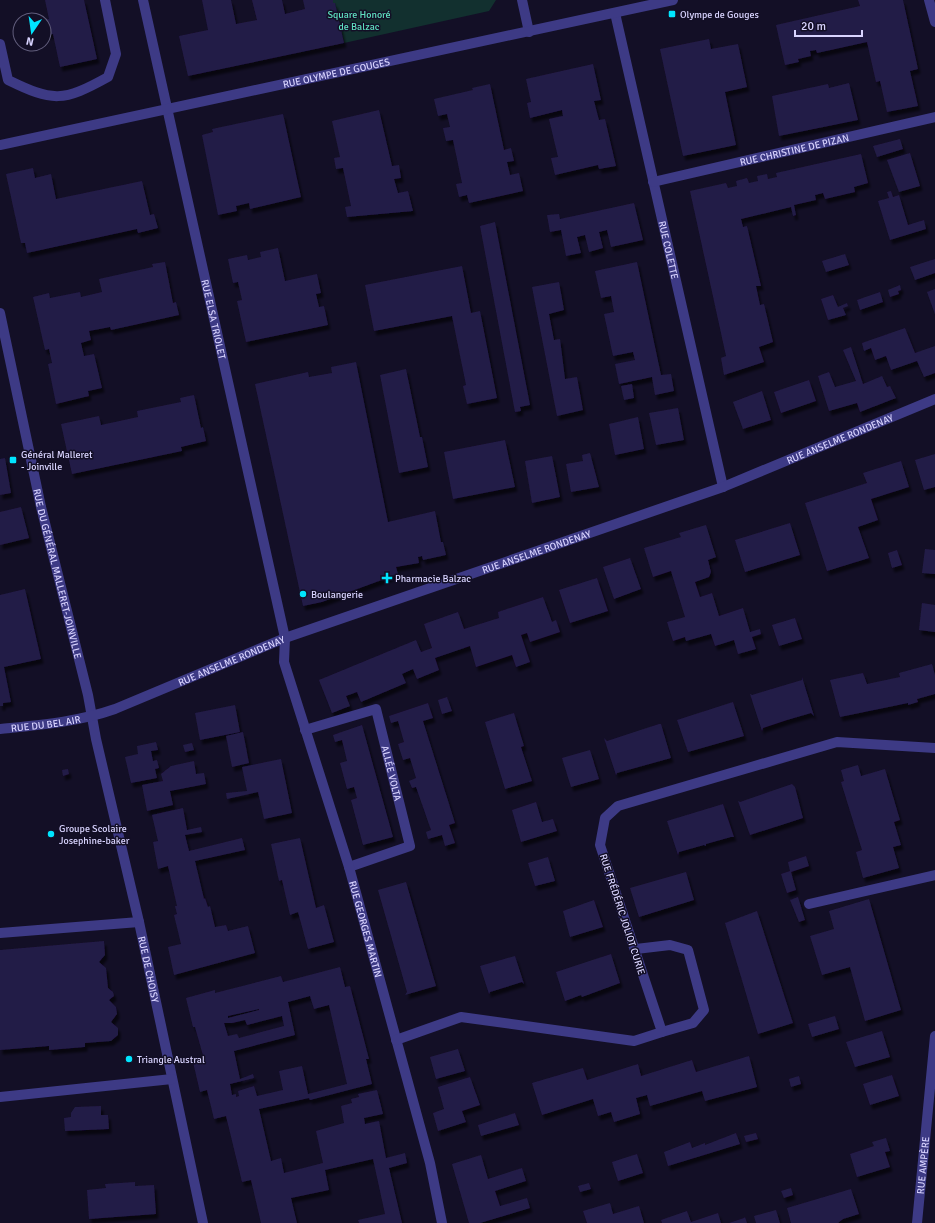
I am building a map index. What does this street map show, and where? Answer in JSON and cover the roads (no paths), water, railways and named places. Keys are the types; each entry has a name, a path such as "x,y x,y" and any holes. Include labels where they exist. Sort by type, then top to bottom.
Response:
{"street":[{"path":"0,44 8,80 31,91 56,98 85,90 108,77 116,54 105,0"},
{"name":"RUE ELSA TRIOLET","path":"143,0 169,108 285,638"},
{"path":"522,0 529,32"},
{"name":"RUE OLYMPE DE GOUGES","path":"0,145 673,0"},
{"path":"929,0 935,22"},
{"name":"RUE COLETTE","path":"615,13 723,487"},
{"name":"RUE CHRISTINE DE PIZAN","path":"653,182 935,117"},
{"name":"RUE DU GÉNÉRAL MALLERET-JOINVILLE","path":"0,313 41,507 88,695 92,717"},
{"name":"RUE ANSELME RONDENAY","path":"92,717 115,709 285,638 723,487 935,398"},
{"name":"RUE GEORGES MARTIN","path":"285,638 284,662 349,867 430,1163 442,1223"},
{"name":"ALLÉE VOLTA","path":"305,730 376,709 410,846 349,867"},
{"name":"RUE DU BEL AIR","path":"0,729 64,722 92,717"},
{"name":"RUE DE CHOISY","path":"92,717 139,922 203,1223"},
{"name":"RUE FRÉDÉRIC JOLIOT CURIE","path":"662,1032 636,949 600,845 605,818 618,806 837,742 935,748"},
{"path":"809,904 935,875"},
{"path":"0,933 139,922"},
{"path":"396,1040 461,1017 634,1041 693,1023 704,1010 688,950 670,945 636,949"},
{"name":"RUE AMPÈRE","path":"917,1223 935,1036"},
{"path":"0,1097 172,1079"}],"place":[{"name":"Olympe de Gouges","path":"672,14"},
{"name":"Général Malleret - Joinville","path":"13,460"},
{"name":"Pharmacie Balzac","path":"387,578"},
{"name":"Boulangerie","path":"303,594"},
{"name":"Groupe Scolaire Josephine-baker","path":"51,834"},
{"name":"Triangle Austral","path":"129,1059"}],"park label":[{"name":"Square Honoré de Balzac","path":"359,20"}]}
